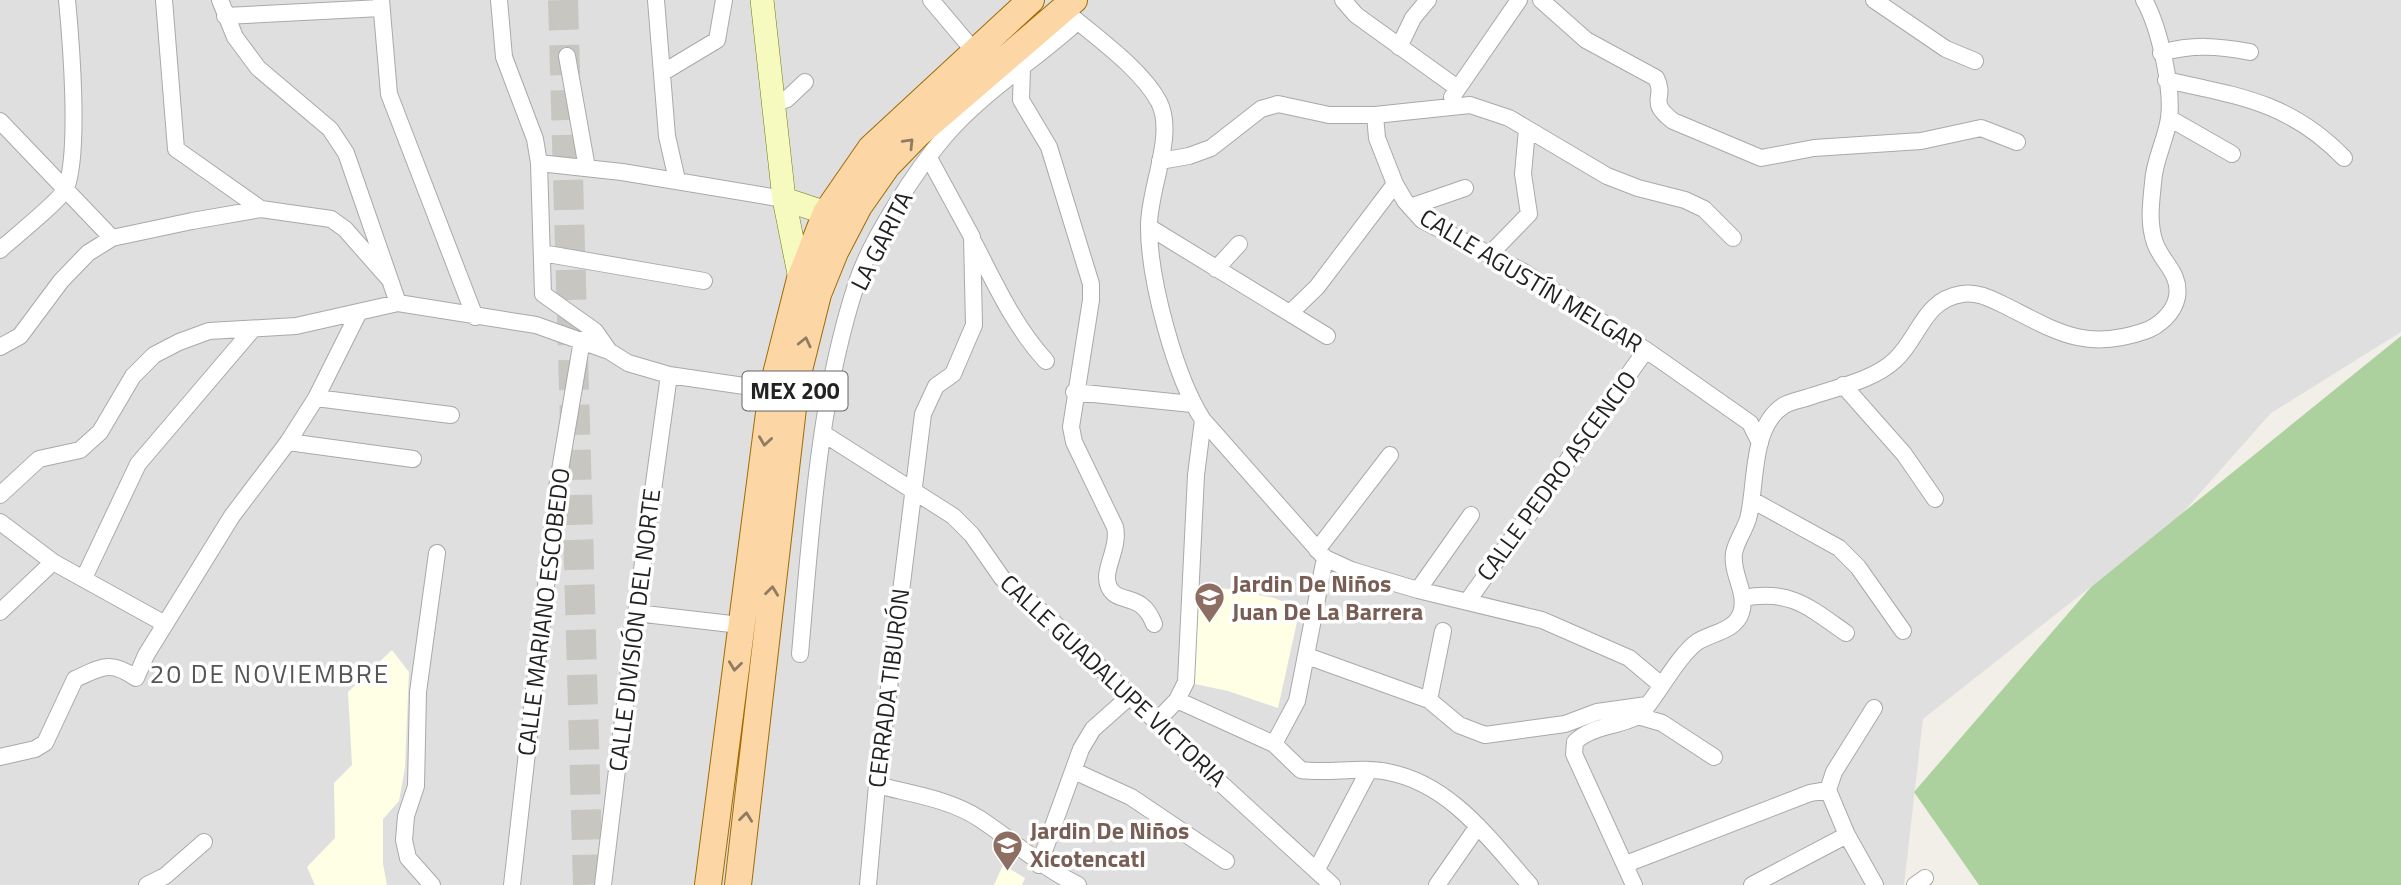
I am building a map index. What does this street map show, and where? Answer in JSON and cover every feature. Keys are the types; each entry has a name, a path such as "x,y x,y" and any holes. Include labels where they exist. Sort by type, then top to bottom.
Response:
{"main road":[{"path":"762,0 784,200 800,279"},
{"name":"MEX 200","path":"708,885 772,390 800,279 826,213 871,148 1031,0"},
{"name":"MEX 200","path":"738,885 796,382 818,294 835,252 859,206 887,166 917,135 1072,10"},
{"path":"784,200 826,213"}],"street":[{"path":"0,250 66,190 72,153 71,44 67,0"},
{"path":"164,0 176,149 261,209"},
{"path":"499,0 504,57 536,139 543,295 595,331 608,351"},
{"path":"656,0 667,136 677,180"},
{"path":"662,73 717,40 724,0"},
{"path":"931,0 974,51"},
{"path":"1343,0 1356,15 1457,88"},
{"path":"1399,47 1413,18 1428,0"},
{"path":"1448,106 1457,88 1518,0"},
{"path":"1541,0 1586,40 1656,78 1660,85 1657,102 1662,112 1674,121 1761,159 1814,148 1921,141 1981,128 2017,142"},
{"path":"1877,0 1946,49 1975,61"},
{"path":"1634,885 1574,754 1575,742 1583,734 1643,711 1685,652 1699,640 1729,628 1741,615 1743,598 1734,572 1734,552 1752,500 1760,443 1768,421 1783,405 1877,372 1896,359 1931,308 1949,296 1966,293 1986,296 2062,335 2090,341 2118,341 2155,328 2170,313 2177,298 2174,269 2160,255 2150,221 2154,172 2169,118 2166,80 2153,15 2144,0"},
{"path":"398,303 346,153 322,121 258,68 235,37 222,8 381,4 389,94 475,317"},
{"path":"1072,10 1148,84 1160,105 1163,128 1149,227 1160,302 1192,404 1203,421 1321,554 1351,570 1542,621 1591,639 1629,657 1660,684"},
{"name":"LA GARITA","path":"800,654 824,434 841,343 858,279 898,204 945,137 984,98 1022,68 1072,10"},
{"path":"2161,53 2188,46 2212,45 2250,52"},
{"path":"567,55 587,168"},
{"path":"1022,68 1021,100 1049,146 1091,284 1091,300 1074,392 1071,427 1074,442 1115,527 1118,541 1107,574 1108,584 1116,596 1139,601 1149,611 1154,624"},
{"path":"2166,80 2254,100 2276,109 2320,132 2344,158"},
{"path":"774,104 787,99 805,82"},
{"path":"1160,160 1189,156 1211,148 1261,109 1278,104 1329,114 1375,116 1470,105 1489,109 1607,176 1638,188 1685,200 1704,209 1733,238"},
{"name":"CALLE AGUSTÍN MELGAR","path":"1375,116 1377,138 1395,184 1422,220 1445,234 1491,253 1646,350 1750,423 1760,443"},
{"path":"2169,118 2232,154"},
{"path":"0,121 112,238"},
{"path":"1491,253 1529,214 1523,174 1527,129"},
{"path":"929,158 1011,315 1027,340 1046,361"},
{"path":"539,163 677,180 784,200"},
{"path":"1290,313 1317,287 1395,184"},
{"path":"1410,207 1465,188"},
{"path":"0,347 20,336 61,281 88,253 112,238 261,209 331,219 345,229 390,280"},
{"path":"1149,227 1327,336"},
{"name":"CERRADA TIBURÓN","path":"869,885 877,785 923,414 929,396 936,386 953,374 974,325 972,237"},
{"path":"1216,268 1238,244"},
{"path":"542,253 704,281"},
{"path":"0,495 39,459 80,450 100,432 133,376 153,355 209,331 296,326 398,303 536,325 582,340 628,363 669,375 772,390"},
{"path":"0,757 35,749 46,743 75,679 103,666 119,667 136,678 165,624 232,516 288,442 316,398 358,314"},
{"path":"84,578 138,464 253,329"},
{"name":"CALLE MARIANO ESCOBEDO","path":"512,885 557,488 582,340"},
{"name":"CALLE PEDRO ASCENCIO","path":"1467,602 1646,350"},
{"name":"CALLE DIVISIÓN DEL NORTE","path":"603,885 636,613 669,375"},
{"path":"1843,385 1904,454 1935,499"},
{"path":"1074,392 1192,404"},
{"path":"316,398 450,415"},
{"path":"1156,722 1177,699 1186,682 1196,475 1203,421"},
{"name":"CALLE GUADALUPE VICTORIA","path":"824,434 953,516 972,535 1002,578 1050,619 1129,697 1332,885"},
{"path":"288,442 413,459"},
{"path":"1274,744 1293,713 1307,656 1321,554 1390,455"},
{"path":"1752,500 1839,548 1858,566 1903,631"},
{"path":"1418,590 1471,515"},
{"path":"0,523 53,562 165,624"},
{"path":"432,885 408,858 404,840 406,816 416,786 418,692 438,553"},
{"path":"0,612 53,562"},
{"path":"1743,598 1763,594 1785,596 1805,604 1846,633"},
{"path":"636,613 740,625"},
{"path":"1429,700 1443,631"},
{"path":"1307,656 1429,700 1459,724 1485,735 1565,724 1597,712 1643,711 1714,757"},
{"path":"1039,865 1081,749 1093,729 1129,697"},
{"path":"1177,699 1274,744 1301,770 1369,770 1419,781 1449,799 1478,826 1530,885"},
{"path":"1874,708 1834,772 1828,790 1847,835 1875,885"},
{"path":"1317,869 1369,770"},
{"path":"1074,771 1131,797 1226,861"},
{"path":"877,785 950,804 979,818 1039,865 1078,885"},
{"path":"1626,864 1783,804 1828,790"},
{"path":"1437,885 1478,826"},
{"path":"1752,885 1847,835"},
{"path":"147,885 165,876 204,842"}],"shaded area":[{"path":"0,0 2401,0 2401,332 2271,413 2178,518 1923,719 1904,885 0,885"},
{"path":"1195,583 1274,598 1300,608 1278,708 1228,691 1190,683"},
{"path":"392,650 409,672 405,768 399,801 383,819 383,864 387,885 315,885 307,867 335,838 334,783 352,765 348,692"},
{"name":"Jardin De Niños Xicotencatl","path":"1003,865 1025,878 1022,885 994,885"}],"green space":[{"path":"2401,336 2401,885 1979,885 1914,792 2091,587"}],"tunnel":[{"path":"563,0 588,885"}],"place":[{"name":"Jardin De Niños Juan De La Barrera","path":"1209,625"},
{"name":"Jardin De Niños Xicotencatl","path":"1007,872"}],"district":[{"name":"20 DE NOVIEMBRE","path":"270,674"}]}
